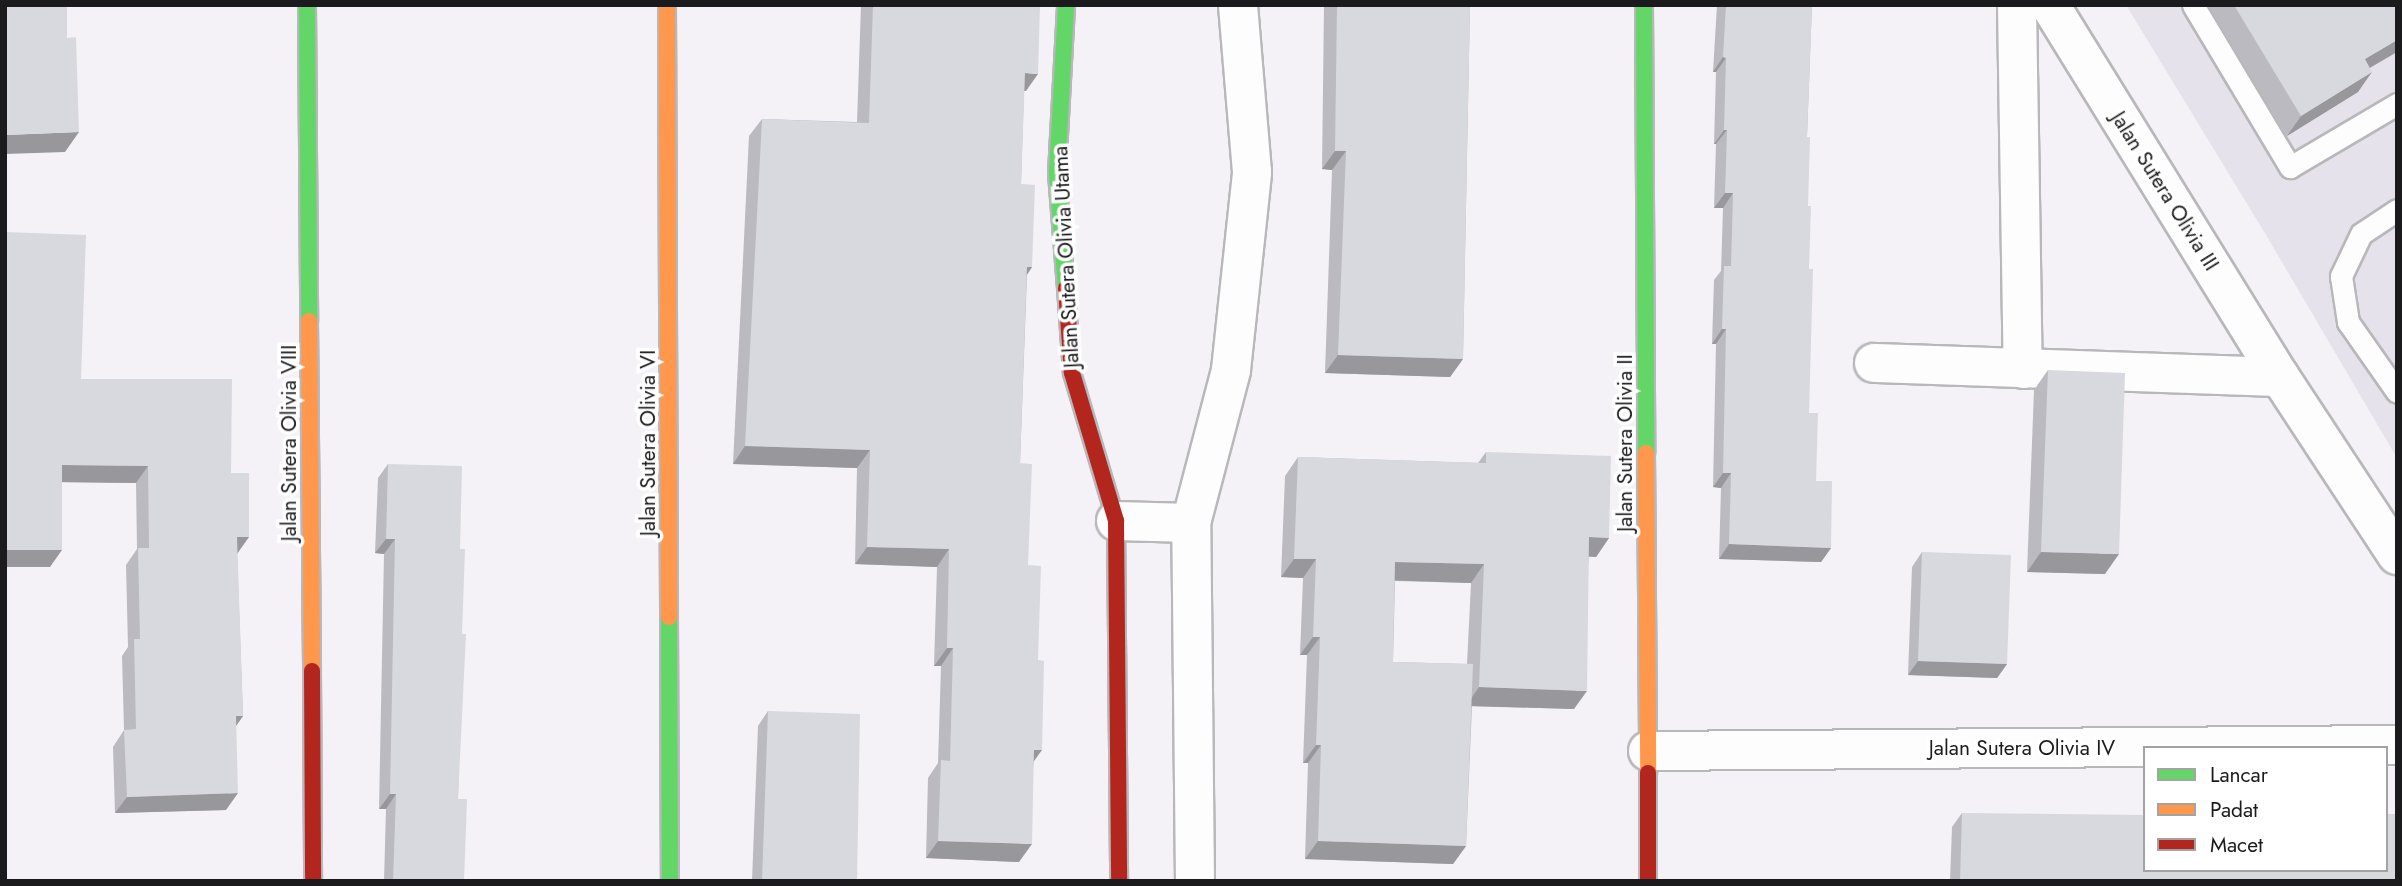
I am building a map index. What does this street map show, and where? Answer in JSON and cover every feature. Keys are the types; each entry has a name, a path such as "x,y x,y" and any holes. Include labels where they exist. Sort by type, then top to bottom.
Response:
{"street":[{"name":"Jalan Sutera Olivia VIII","path":"307,5 313,881"},
{"name":"Jalan Sutera Olivia VI","path":"667,5 670,881"},
{"name":"Jalan Sutera Olivia Utama","path":"1066,5 1057,173 1072,373 1116,521 1119,881"},
{"path":"1195,881 1191,523 1231,370 1252,172 1238,5"},
{"name":"Jalan Sutera Olivia II","path":"1644,5 1648,881"},
{"path":"2017,5 2023,369"},
{"name":"Jalan Sutera Olivia III","path":"2050,5 2280,377 2397,555"},
{"path":"1874,363 2280,377"},
{"path":"1116,521 1191,523"},
{"name":"Jalan Sutera Olivia IV","path":"1648,751 2143,748"}],"lane":[{"path":"2193,5 2290,167 2397,104"},
{"path":"2397,210 2361,234 2341,275 2348,322 2397,392"}],"shaded area":[{"path":"2126,5 2397,5 2397,458 2266,235"}],"building":[{"path":"5,5 67,5 67,38 76,37 79,132 5,135"},
{"path":"873,5 1040,5 1038,74 1025,73 1021,184 1035,185 1032,267 1027,267 1020,463 1032,464 1028,565 1041,566 1038,660 1044,661 1042,750 1034,750 1032,844 938,841 941,760 950,761 953,648 947,648 949,549 867,547 870,450 745,446 762,119 869,123"},
{"path":"1337,5 1470,5 1463,359 1338,355 1346,151 1335,151"},
{"path":"1726,5 1812,5 1807,137 1810,137 1809,269 1813,269 1809,413 1818,413 1816,481 1832,481 1831,548 1729,544 1731,473 1723,473 1726,329 1722,329 1724,266 1731,266 1733,193 1725,193 1726,58 1723,57"},
{"path":"2234,5 2397,5 2397,40 2365,59 2372,72 2301,116"},
{"path":"5,232 86,235 81,379 232,379 231,473 249,473 249,537 237,537 243,716 236,716 238,793 127,797 124,730 136,729 134,639 140,639 138,548 149,548 148,466 62,465 62,550 5,550"},
{"path":"2048,370 2125,373 2119,554 2041,552"},
{"path":"1486,452 1611,456 1609,538 1589,537 1587,691 1479,687 1484,564 1395,562 1393,662 1473,664 1466,846 1318,841 1321,745 1316,745 1320,637 1313,637 1316,559 1294,559 1298,457 1486,463"},
{"path":"388,464 462,466 460,549 465,549 462,634 466,634 458,799 467,799 464,881 393,881 396,794 390,794 395,539 386,539"},
{"path":"1922,552 2011,555 2007,664 1918,661"},
{"path":"768,711 860,714 857,881 762,881"},
{"path":"1962,813 2143,815 2143,872 2388,872 2388,814 2397,814 2397,881 1960,881"}],"traffic: fast":[{"path":"307,5 309,321"},
{"path":"1066,5 1057,173 1066,288"},
{"path":"1644,5 1646,453"},
{"path":"669,617 670,881"}],"traffic: slow":[{"path":"667,5 669,617"},
{"path":"309,321 312,671"},
{"path":"1646,453 1648,773"}],"traffic: jam":[{"path":"1066,288 1072,373 1116,521 1119,881"},
{"path":"312,671 313,881"},
{"path":"1648,773 1648,881"}]}
